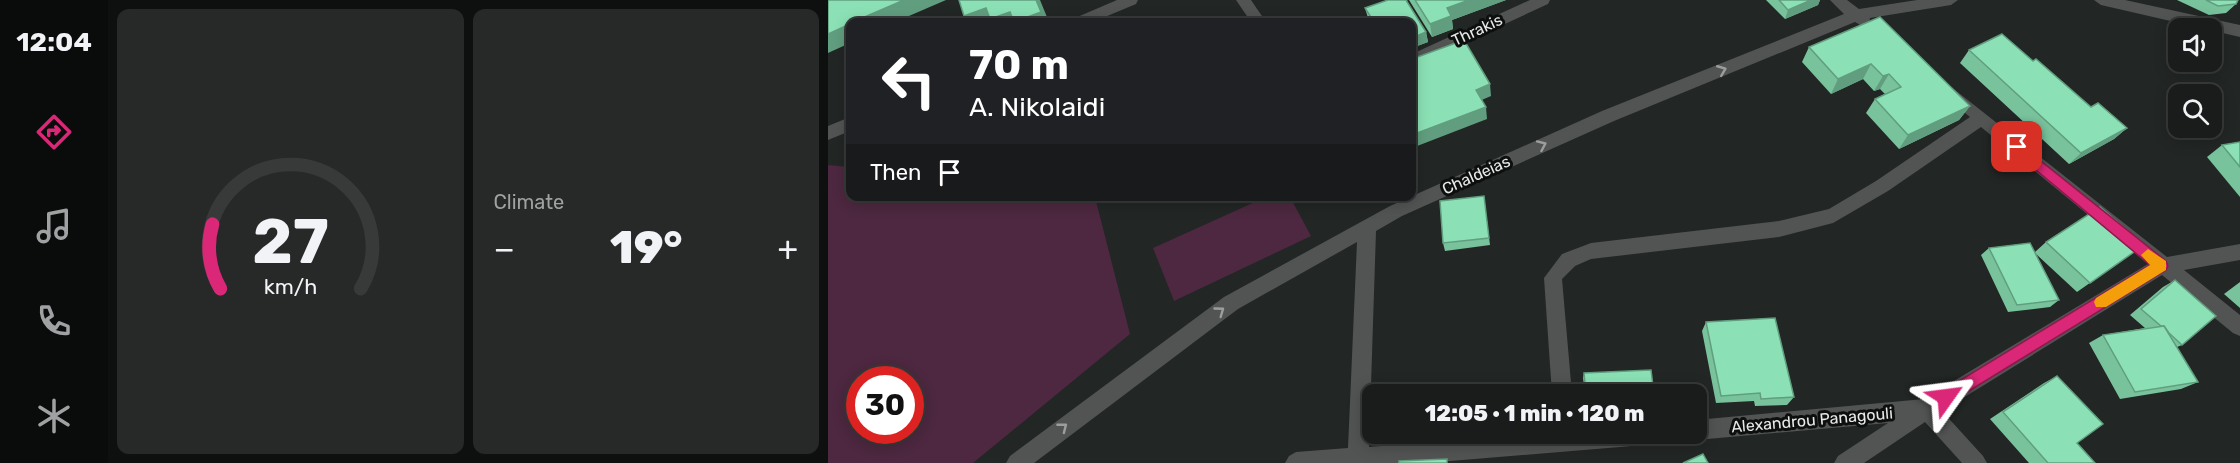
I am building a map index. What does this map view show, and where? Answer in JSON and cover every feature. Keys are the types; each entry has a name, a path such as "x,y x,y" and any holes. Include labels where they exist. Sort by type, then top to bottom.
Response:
{"street":[{"path":"1089,18 1131,0"},
{"path":"1243,0 1256,18"},
{"name":"Thrakis","path":"1416,59 1543,0"},
{"path":"1837,0 1874,30"},
{"name":"Chaldeias","path":"1416,193 1857,15 1951,0"},
{"path":"2101,0 2240,31"},
{"path":"1936,81 2240,327"},
{"path":"1561,384 1552,278 1562,263 1575,255 1591,252 1779,229 1833,215 1882,186 1981,118"},
{"path":"828,133 846,126"},
{"name":"Chaldeias","path":"1017,463 1231,303 1367,227 1391,203"},
{"path":"1358,458 1367,227"},
{"path":"1845,463 1927,409 2162,266 2240,252"},
{"path":"1927,409 1976,463"},
{"name":"Alexandrou Panagouli","path":"1707,429 1927,409"},
{"path":"1296,463 1503,444"}],"shaded area":[{"path":"828,165 846,167 846,201 1096,201 1130,334 973,463 828,463"},
{"path":"1257,201 1292,201 1311,236 1174,301 1153,248"}],"building":[{"path":"828,0 904,0 862,18 846,18 846,26 828,34"},
{"path":"959,0 1036,0 1041,12 1025,18 1012,18 1010,12 990,18 986,8 964,16"},
{"path":"1388,0 1406,0 1426,32 1416,36 1416,18 1371,18 1365,8"},
{"path":"1415,0 1469,0 1447,8 1451,16 1430,24"},
{"path":"1779,0 1811,0 1788,10"},
{"path":"2206,0 2238,0 2236,4 2218,6"},
{"path":"1880,17 1970,106 1908,135 1875,99 1901,87 1889,74 1883,76 1871,64 1838,79 1809,47"},
{"path":"2002,34 2033,61 2036,59 2091,107 2098,103 2127,128 2081,153 1969,50"},
{"path":"1464,40 1490,84 1476,90 1486,107 1416,133 1416,58"},
{"path":"2240,142 2240,167 2222,145"},
{"path":"1484,196 1489,238 1443,243 1440,201"},
{"path":"2100,207 2144,245 2090,283 2046,242"},
{"path":"2030,243 2059,300 2017,305 1989,248"},
{"path":"2175,280 2216,316 2182,345 2164,326 2141,309"},
{"path":"1775,318 1794,397 1761,399 1760,393 1721,396 1706,322"},
{"path":"2164,326 2198,382 2135,392 2103,335"},
{"path":"1651,370 1653,384 1585,384 1584,373"},
{"path":"2057,376 2103,424 2077,443 2095,463 2048,463 2003,412"},
{"path":"1703,454 1708,463 1683,463"},
{"path":"1447,459 1447,463 1399,463 1399,461"}],"slow traffic":[{"path":"2101,302 2162,266 2148,255"}],"route":[{"path":"1946,397 2162,266 2017,147"}]}
